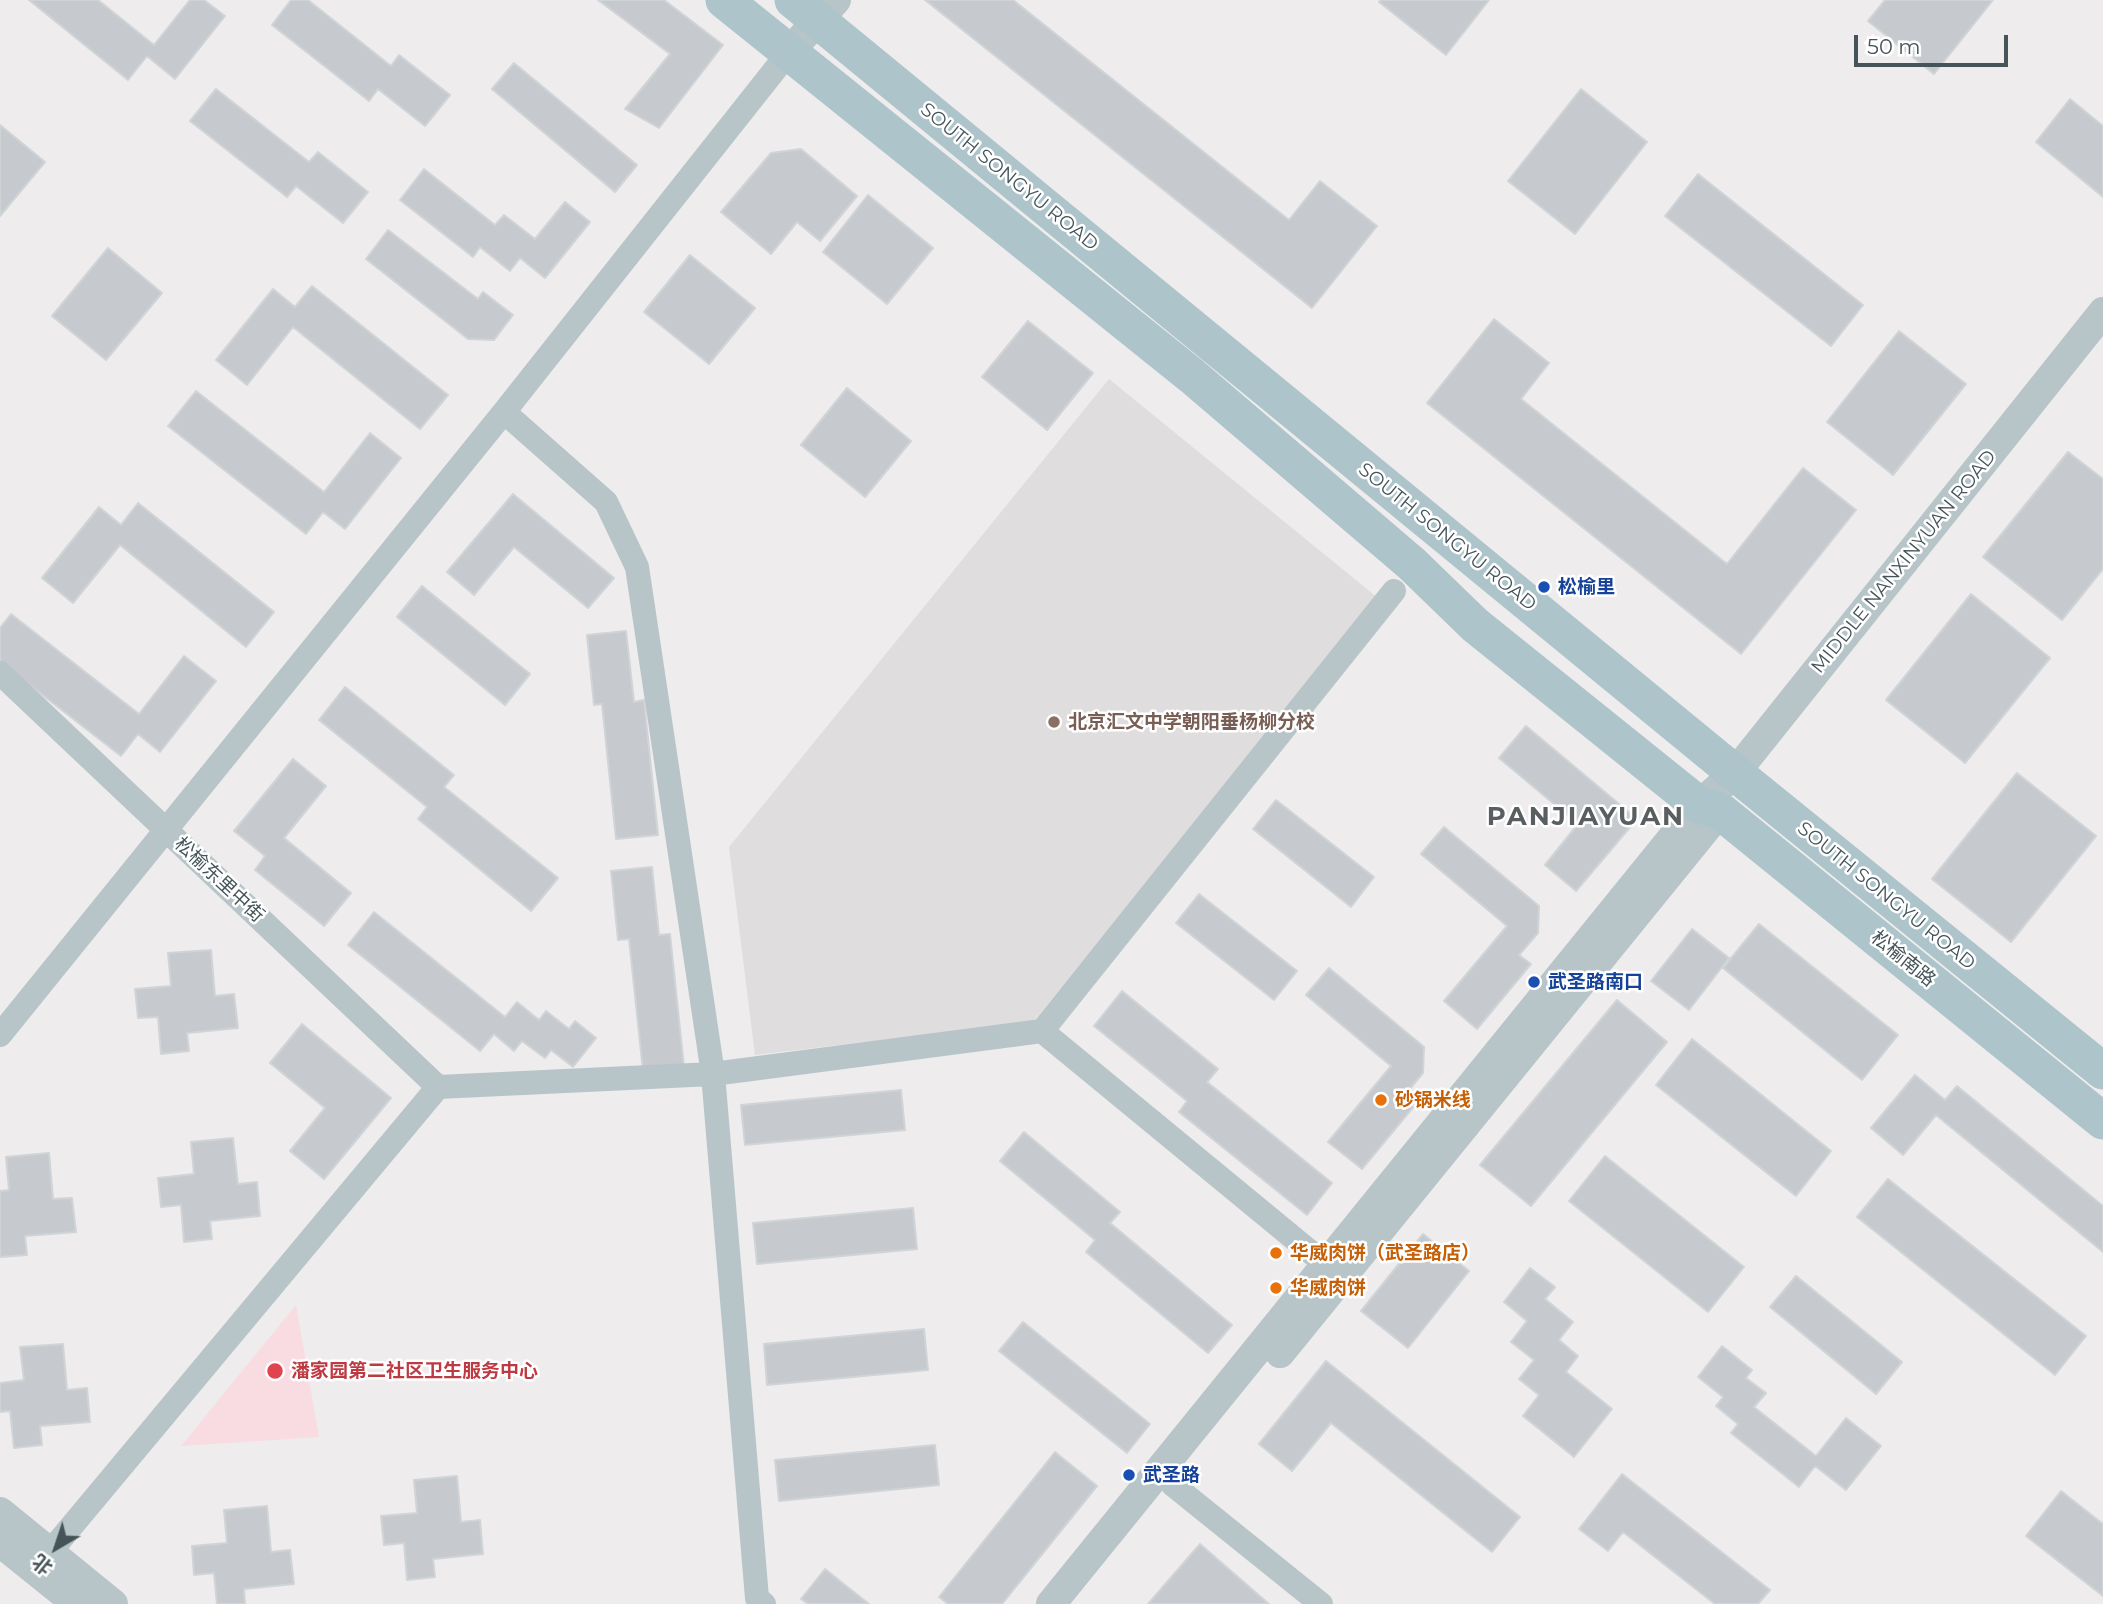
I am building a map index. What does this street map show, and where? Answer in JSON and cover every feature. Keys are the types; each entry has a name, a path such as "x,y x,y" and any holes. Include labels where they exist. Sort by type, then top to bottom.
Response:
{"main road":[{"name":"SOUTH SONGYU ROAD","path":"724,0 1192,376 1412,564 1475,625 1709,808"},
{"name":"SOUTH SONGYU ROAD","path":"816,7 1735,774 2103,1071"},
{"name":"松榆南路","path":"1709,808 2103,1121"}],"street":[{"path":"0,1035 504,412 789,52 816,7"},
{"name":"MIDDLE NANXINYUAN ROAD","path":"1709,808 2103,312"},
{"path":"504,412 606,502 637,567 713,1074 757,1598 764,1604"},
{"path":"50,1552 438,1087 713,1074 1042,1031 1394,591"},
{"name":"松榆东里中街","path":"0,673 438,1087"},
{"path":"1051,1604 1325,1264 1709,808"},
{"path":"1077,1604 1709,808"},
{"path":"1042,1031 1325,1264"},
{"path":"1173,1485 1321,1604"},
{"path":"0,1511 113,1604"},
{"path":"0,1542 77,1604"}],"shaded area":[{"name":"北京汇文中学朝阳垂杨柳分校","path":"1109,379 1378,598 1033,1022 755,1055 729,847"},
{"name":"潘家园第二社区卫生服务中心","path":"296,1305 319,1437 181,1446"}],"building":[{"path":"29,0 98,0 154,45 190,0 204,0 225,16 175,79 147,56 128,80"},
{"path":"291,0 308,0 391,66 399,55 450,95 425,126 378,89 369,101 272,25"},
{"path":"598,0 664,0 723,45 659,128 625,109 670,54"},
{"path":"925,0 1013,0 1289,220 1320,181 1377,226 1312,308"},
{"path":"1489,0 1446,55 1379,2"},
{"path":"1885,0 1993,0 1934,74 1868,21"},
{"path":"514,63 637,165 615,192 492,89"},
{"path":"216,89 309,162 318,152 368,192 343,223 296,186 287,197 190,121"},
{"path":"1581,89 1647,142 1575,234 1508,181"},
{"path":"2070,99 2103,126 2103,197 2036,142"},
{"path":"0,125 45,162 0,216"},
{"path":"801,149 857,196 820,241 797,222 771,254 721,212 771,153"},
{"path":"424,169 495,225 504,215 535,239 565,202 590,222 545,278 520,258 510,271 480,247 473,257 400,200"},
{"path":"1698,174 1863,305 1831,346 1665,216"},
{"path":"868,195 933,248 887,304 823,252"},
{"path":"388,230 478,299 483,292 513,315 494,340 468,339 366,259"},
{"path":"108,248 162,293 106,360 52,316"},
{"path":"690,255 755,308 709,364 644,312"},
{"path":"312,286 448,395 420,429 293,327 247,385 216,360 273,289 295,307"},
{"path":"1494,319 1549,363 1521,399 1727,564 1803,468 1856,510 1741,654 1427,403"},
{"path":"1028,321 1093,373 1047,430 982,377"},
{"path":"1899,331 1966,384 1893,475 1827,422"},
{"path":"847,388 911,441 865,497 801,445"},
{"path":"196,391 324,492 370,433 401,458 345,529 323,512 306,534 168,426"},
{"path":"2068,452 2103,479 2103,569 2062,620 1983,557"},
{"path":"513,494 614,578 588,608 514,547 474,595 447,572"},
{"path":"138,503 274,612 246,647 120,545 73,603 42,578 99,507 121,525"},
{"path":"422,586 530,674 505,705 397,617"},
{"path":"1971,594 2050,658 1965,763 1886,700"},
{"path":"11,614 139,714 184,656 216,681 160,752 138,734 121,756 0,662 0,628"},
{"path":"626,631 634,702 644,700 658,835 616,839 602,704 594,705 587,635"},
{"path":"345,687 454,775 444,787 558,878 531,911 418,819 427,807 319,720"},
{"path":"1526,726 1637,819 1576,891 1545,865 1578,824 1499,758"},
{"path":"293,759 326,786 284,838 351,893 324,926 255,870 265,856 234,831"},
{"path":"2017,773 2096,836 2011,942 1932,879"},
{"path":"1276,800 1374,877 1351,907 1253,829"},
{"path":"1444,827 1539,906 1538,933 1519,955 1531,964 1477,1029 1444,1001 1507,926 1421,854"},
{"path":"652,867 659,935 670,934 684,1067 643,1071 629,939 618,940 611,871"},
{"path":"1199,894 1297,971 1274,1000 1176,923"},
{"path":"374,912 505,1017 517,1002 539,1020 546,1011 569,1029 575,1021 596,1038 573,1067 551,1050 545,1058 522,1041 514,1051 494,1034 480,1051 348,945"},
{"path":"1759,924 1898,1035 1862,1080 1723,968"},
{"path":"1692,929 1729,958 1689,1010 1651,981"},
{"path":"211,950 215,996 234,994 238,1028 187,1033 189,1051 161,1054 158,1017 138,1018 135,989 171,986 168,953"},
{"path":"1329,968 1424,1047 1423,1073 1404,1096 1415,1105 1362,1169 1328,1142 1391,1066 1306,995"},
{"path":"1122,991 1218,1069 1207,1082 1332,1183 1307,1215 1179,1112 1187,1101 1094,1026"},
{"path":"1617,1000 1667,1042 1531,1206 1480,1165"},
{"path":"302,1024 391,1098 324,1179 290,1151 325,1108 270,1063"},
{"path":"1692,1039 1831,1151 1796,1196 1656,1085"},
{"path":"1915,1075 1945,1100 1957,1086 2103,1206 2103,1252 1936,1115 1903,1155 1871,1128"},
{"path":"901,1090 905,1130 745,1145 741,1105"},
{"path":"1024,1132 1120,1212 1110,1223 1232,1325 1208,1353 1086,1252 1095,1240 1000,1161"},
{"path":"233,1138 238,1184 257,1182 260,1216 210,1221 212,1239 184,1242 181,1205 161,1207 158,1178 194,1174 191,1142"},
{"path":"49,1153 53,1199 72,1198 76,1232 25,1236 27,1255 0,1257 0,1191 9,1190 6,1157"},
{"path":"1605,1156 1744,1267 1708,1312 1569,1201"},
{"path":"1888,1179 2086,1336 2055,1375 1857,1217"},
{"path":"913,1208 917,1249 757,1264 753,1223"},
{"path":"1423,1234 1469,1271 1408,1348 1361,1311"},
{"path":"1530,1268 1555,1287 1545,1299 1573,1322 1559,1340 1578,1356 1566,1372 1612,1409 1574,1457 1523,1416 1539,1395 1519,1379 1534,1360 1511,1342 1527,1321 1504,1302"},
{"path":"1796,1276 1902,1362 1876,1394 1770,1307"},
{"path":"1023,1322 1150,1424 1127,1453 999,1351"},
{"path":"924,1329 928,1370 767,1385 764,1344"},
{"path":"63,1344 67,1390 87,1388 90,1422 40,1426 42,1445 14,1448 10,1411 0,1412 0,1383 24,1380 20,1347"},
{"path":"1722,1346 1752,1370 1746,1378 1766,1393 1754,1407 1816,1456 1846,1418 1881,1446 1846,1490 1815,1466 1799,1487 1731,1433 1738,1424 1716,1406 1723,1397 1698,1377"},
{"path":"1326,1361 1520,1517 1492,1552 1331,1423 1292,1471 1259,1444"},
{"path":"935,1445 939,1485 779,1501 775,1460"},
{"path":"1055,1452 1097,1486 1002,1604 948,1604 939,1597"},
{"path":"1622,1474 1770,1590 1758,1604 1715,1604 1623,1532 1608,1551 1579,1529"},
{"path":"457,1476 461,1522 480,1520 483,1554 433,1559 435,1577 407,1580 404,1543 384,1545 381,1516 417,1513 414,1480"},
{"path":"2061,1491 2103,1524 2103,1596 2026,1536"},
{"path":"267,1506 271,1552 290,1550 294,1584 244,1589 245,1604 217,1604 214,1573 194,1575 192,1546 227,1543 224,1510"},
{"path":"1200,1544 1269,1604 1148,1604"},
{"path":"825,1569 869,1604 808,1604 801,1599"}],"place":[{"name":"松榆里","path":"1544,587"},
{"name":"北京汇文中学朝阳垂杨柳分校","path":"1054,722"},
{"name":"武圣路南口","path":"1534,982"},
{"name":"砂锅米线","path":"1381,1100"},
{"name":"华威肉饼（武圣路店）","path":"1276,1253"},
{"name":"华威肉饼","path":"1276,1288"},
{"name":"潘家园第二社区卫生服务中心","path":"275,1371"},
{"name":"武圣路","path":"1129,1475"}],"district":[{"name":"PANJIAYUAN","path":"1586,817"}]}
